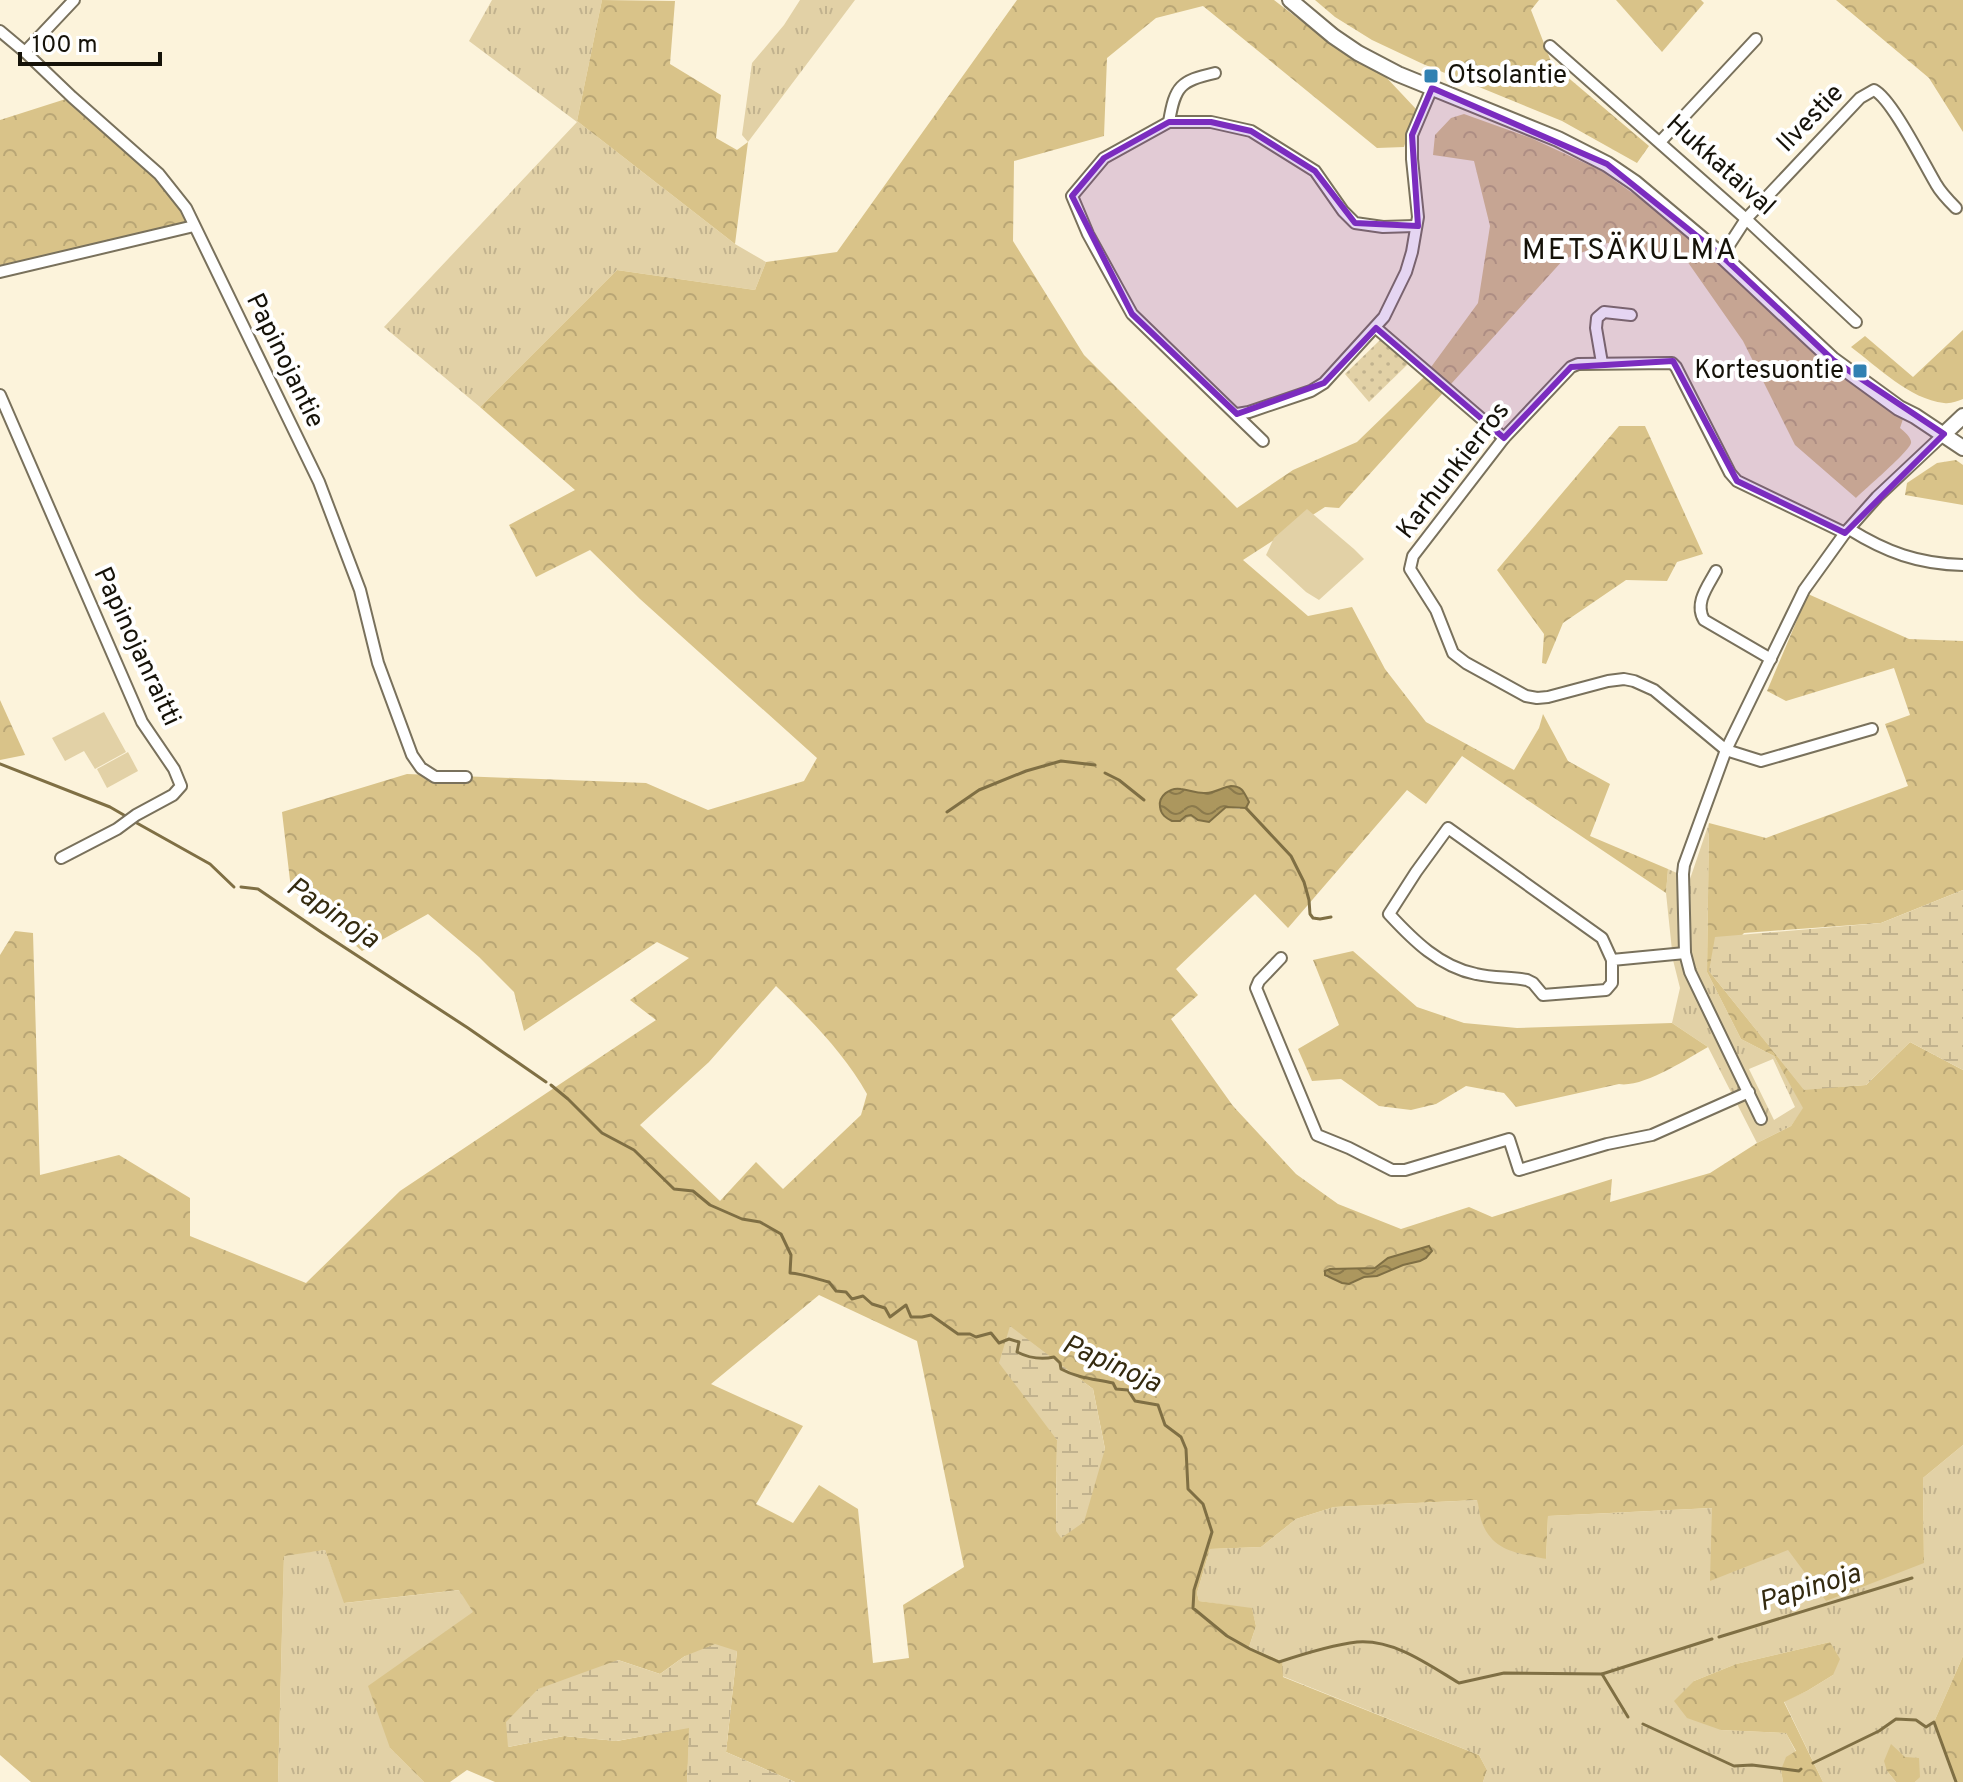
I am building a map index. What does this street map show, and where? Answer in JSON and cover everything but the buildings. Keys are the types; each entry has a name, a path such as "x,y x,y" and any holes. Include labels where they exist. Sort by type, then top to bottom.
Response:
{"main road":[{"path":"1290,0 1333,36 1398,74 1558,139 1607,164 1635,183 1722,256 1833,360 1899,408 1963,448"},
{"path":"1944,434 1963,416"}],"street":[{"path":"25,52 74,0"},
{"name":"Papinojantie","path":"0,31 159,174 186,208 319,482 360,590 378,663 412,755 421,768 435,777 466,777"},
{"path":"1660,142 1756,39"},
{"name":"Hukkataival","path":"1550,46 1746,219 1856,322"},
{"path":"1169,122 1179,87 1195,78 1215,73"},
{"path":"1237,414 1311,391 1324,383 1384,317 1406,272 1412,252 1418,217 1412,135 1432,88"},
{"name":"Ilvestie","path":"1722,256 1746,219 1860,98 1874,90 1887,103 1923,157 1937,186 1956,208"},
{"path":"1263,441 1132,314 1088,234 1072,196 1104,158 1169,122 1211,122 1251,131 1315,171 1355,223 1383,227 1415,226"},
{"path":"0,272 194,226"},
{"path":"1602,363 1597,318 1604,312 1631,315"},
{"path":"1376,328 1504,438"},
{"name":"Karhunkierros","path":"1726,750 1654,690 1634,681 1608,681 1537,698 1526,696 1466,663 1453,653 1436,610 1410,569 1413,556 1504,438 1571,367 1578,364 1672,363 1737,481 1847,531"},
{"name":"Papinojanraitti","path":"0,395 142,722 174,769 181,786 173,795 61,858"},
{"path":"1761,1119 1690,972 1685,953 1684,865 1726,750 1804,590 1847,531 1877,497 1944,434"},
{"path":"1847,531 1903,556 1938,565 1963,565"},
{"path":"1716,571 1699,605 1704,620 1771,659"},
{"path":"1726,750 1761,761 1872,729"},
{"path":"1448,828 1602,938 1612,960 1612,983 1606,990 1543,995 1527,980 1477,975 1456,968 1423,947 1389,914 1448,828"},
{"path":"1612,960 1685,953"},
{"path":"1281,958 1256,988 1317,1135 1392,1170 1405,1170 1509,1139 1519,1170 1607,1144 1652,1135 1749,1092"}],"highlighted area":[{"path":"1432,88 1607,164 1722,256 1833,360 1944,434 1845,533 1737,481 1673,361 1571,367 1504,438 1376,328 1324,383 1237,414 1132,314 1072,196 1104,158 1169,122 1211,122 1251,131 1315,171 1355,223 1418,226 1412,135"}],"green space":[{"path":"492,0 602,0 577,121 735,244 766,262 755,290 617,270 480,407 384,327 577,122 469,41"},
{"path":"602,0 675,1 670,64 721,95 716,138 737,150 748,142 735,244 577,121"},
{"path":"800,0 855,0 748,142 742,135 752,63 784,25"},
{"path":"1017,0 1274,0 1340,51 1385,76 1416,109 1404,147 1377,148 1203,6 1156,18 1107,58 1104,136 1014,161 1013,241 1084,355 1237,508 1293,470 1357,442 1423,378 1478,303 1490,226 1474,161 1433,155 1435,135 1451,118 1464,114 1531,138 1600,170 1707,251 1825,360 1903,419 1900,428 1910,439 1909,447 1856,498 1795,445 1743,341 1687,261 1608,243 1564,259 1339,508 1325,507 1243,560 1308,616 1352,607 1385,669 1426,722 1514,770 1539,728 1543,714 1568,761 1610,784 1590,836 1668,869 1666,893 1462,756 1426,804 1407,790 1288,928 1255,894 1176,969 1198,995 1171,1019 1233,1106 1296,1174 1338,1204 1401,1229 1469,1207 1492,1217 1612,1179 1610,1202 1710,1173 1791,1126 1803,1108 1774,1056 1741,1039 1707,972 1709,823 1766,838 1908,786 1885,724 1910,715 1894,668 1786,701 1767,691 1808,594 1909,639 1963,641 1963,890 1881,923 1744,933 1709,971 1804,1089 1866,1085 1910,1042 1963,1070 1963,1445 1923,1478 1924,1563 1826,1601 1788,1550 1710,1581 1712,1508 1548,1516 1546,1559 1499,1545 1486,1531 1477,1500 1334,1507 1296,1519 1261,1547 1210,1549 1197,1593 1199,1601 1252,1608 1256,1626 1249,1647 1282,1661 1283,1677 1479,1755 1487,1770 1483,1782 795,1782 726,1752 737,1651 685,1656 660,1674 618,1660 508,1747 564,1736 617,1741 690,1727 687,1782 495,1782 467,1770 450,1782 424,1782 390,1748 368,1686 473,1612 459,1590 344,1603 325,1550 284,1556 278,1782 31,1782 0,1755 0,955 15,931 33,933 40,1175 119,1155 190,1198 190,1236 306,1283 400,1191 656,1020 630,1000 689,958 657,942 524,1031 514,992 479,957 428,914 362,951 291,889 282,812 407,774 646,783 708,810 804,781 817,758 590,550 536,577 509,525 575,490 480,407 617,270 755,290 766,262 837,252","holes":["1231,786 1239,787 1240,809 1226,807 1209,822 1191,815 1167,819 1161,812 1168,791 1210,793","776,986 837,1051 867,1094 861,1115 783,1189 756,1162 720,1201 640,1125 709,1062","1429,1246 1420,1261 1377,1276 1364,1277 1351,1284 1326,1277 1325,1271 1330,1269 1375,1268 1388,1258","819,1295 917,1341 964,1567 903,1605 909,1658 873,1663 858,1509 819,1485 793,1523 756,1504 803,1426 711,1384","1010,1327 1093,1389 1105,1449 1056,1531 1057,1440"]},
{"path":"1315,0 1539,0 1531,10 1552,64 1649,146 1637,163 1562,121 1372,40 1335,17"},
{"path":"1616,0 1701,0 1704,3 1662,52"},
{"path":"1836,0 1963,0 1963,132 1929,78"},
{"path":"72,97 159,174 194,226 0,272 0,120"},
{"path":"1963,330 1963,399 1949,403 1931,400 1906,389 1851,347 1865,336 1913,377"},
{"path":"1381,339 1408,364 1369,402 1345,374"},
{"path":"1619,426 1645,426 1703,554 1677,562 1667,581 1626,580 1563,623 1546,664 1542,663 1544,634 1497,570"},
{"path":"1956,460 1963,465 1963,505 1905,495 1907,483 1937,463"},
{"path":"1307,509 1364,559 1319,600 1266,555 1274,538"},
{"path":"0,700 25,755 0,760"},
{"path":"104,712 126,752 95,769 84,751 65,761 52,738"},
{"path":"128,752 138,771 107,788 97,769"},
{"path":"1709,823 1707,972 1741,1039 1774,1056 1804,1108 1791,1126 1757,1143 1708,1047 1672,1023 1680,988 1673,960 1666,893 1668,869 1690,879","holes":["1773,1059 1795,1107 1774,1120 1749,1069"]},
{"path":"1963,890 1963,1070 1910,1042 1866,1085 1804,1090 1709,971 1715,937 1881,923"},
{"path":"1353,951 1417,1007 1464,1023 1517,1028 1672,1023 1708,1047 1665,1072 1640,1082 1516,1107 1504,1093 1466,1086 1436,1104 1411,1110 1379,1106 1341,1079 1312,1081 1298,1049 1339,1025 1313,960"},
{"path":"1010,1326 1093,1389 1105,1449 1084,1522 1061,1538 1056,1531 1057,1440 999,1363"},
{"path":"1963,1445 1963,1656 1934,1722 1956,1782 1915,1782 1920,1776 1887,1771 1896,1782 1823,1782 1784,1701 1833,1675 1830,1642 1736,1664 1694,1681 1721,1730 1786,1733 1796,1752 1781,1770 1783,1782 1483,1782 1487,1770 1479,1755 1282,1676 1282,1661 1249,1647 1256,1626 1252,1609 1199,1601 1197,1593 1210,1549 1261,1547 1296,1519 1334,1507 1478,1500 1482,1522 1546,1559 1548,1516 1713,1508 1788,1549 1924,1563 1923,1478"},
{"path":"325,1550 345,1603 460,1590 474,1613 390,1748 424,1782 278,1782 284,1555"},
{"path":"1830,1642 1840,1659 1833,1675 1784,1702 1823,1782 1783,1782 1781,1770 1786,1757 1796,1751 1786,1733 1721,1730 1687,1718 1674,1701 1694,1681 1736,1664"},
{"path":"715,1644 737,1651 726,1752 795,1782 687,1782 689,1728 616,1741 564,1736 508,1747 506,1722 538,1689 618,1660 660,1674 685,1656"},
{"path":"1963,1656 1963,1782 1956,1782 1934,1722"},
{"path":"1891,1744 1905,1757 1919,1758 1920,1777 1915,1782 1896,1782 1887,1771 1884,1761"}],"water":[{"path":"1238,787 1244,793 1249,802 1246,808 1226,807 1209,822 1191,815 1180,821 1172,821 1161,810 1163,796 1173,789 1206,793"},
{"path":"1429,1246 1432,1251 1420,1261 1349,1284 1325,1275 1325,1271 1330,1269 1375,1268 1388,1258"}],"waterway":[{"path":"947,812 979,790 1026,771 1061,761 1095,765"},
{"name":"Papinoja","path":"0,764 110,807 129,818"},
{"path":"1105,773 1144,800"},
{"path":"1246,808 1291,856 1304,882 1313,918 1331,917"},
{"name":"Papinoja","path":"135,822 210,864 234,887"},
{"name":"Papinoja","path":"241,887 258,889 546,1082"},
{"name":"Papinoja","path":"551,1085 602,1133 634,1150 674,1189 693,1191 710,1205 742,1219 760,1222 781,1234 791,1255 790,1273 829,1282 836,1291 846,1292 852,1299 863,1296 872,1304 885,1308 890,1317 906,1305 911,1317 931,1315 958,1334 976,1337 991,1333 999,1343 1009,1339 1019,1342 1017,1352 1031,1357 1054,1357 1061,1369 1067,1372 1113,1383 1116,1389 1128,1390 1135,1401 1158,1405 1165,1425 1181,1437 1186,1449 1188,1489 1203,1504 1212,1532 1194,1590 1193,1608 1227,1636 1250,1649 1279,1662 1337,1645 1371,1642 1411,1655 1459,1683 1504,1673 1602,1674 1712,1639"},
{"name":"Papinoja","path":"1719,1637 1912,1578"},
{"path":"1602,1674 1628,1717"},
{"name":"Papinoja","path":"1813,1763 1879,1731 1896,1719 1916,1720 1926,1727 1934,1722 1956,1782"},
{"path":"1643,1724 1734,1766 1801,1769"}],"place":[{"name":"Otsolantie","path":"1431,76"},
{"name":"Kortesuontie","path":"1860,371"}],"district":[{"name":"METSÄKULMA","path":"1630,251"}]}
